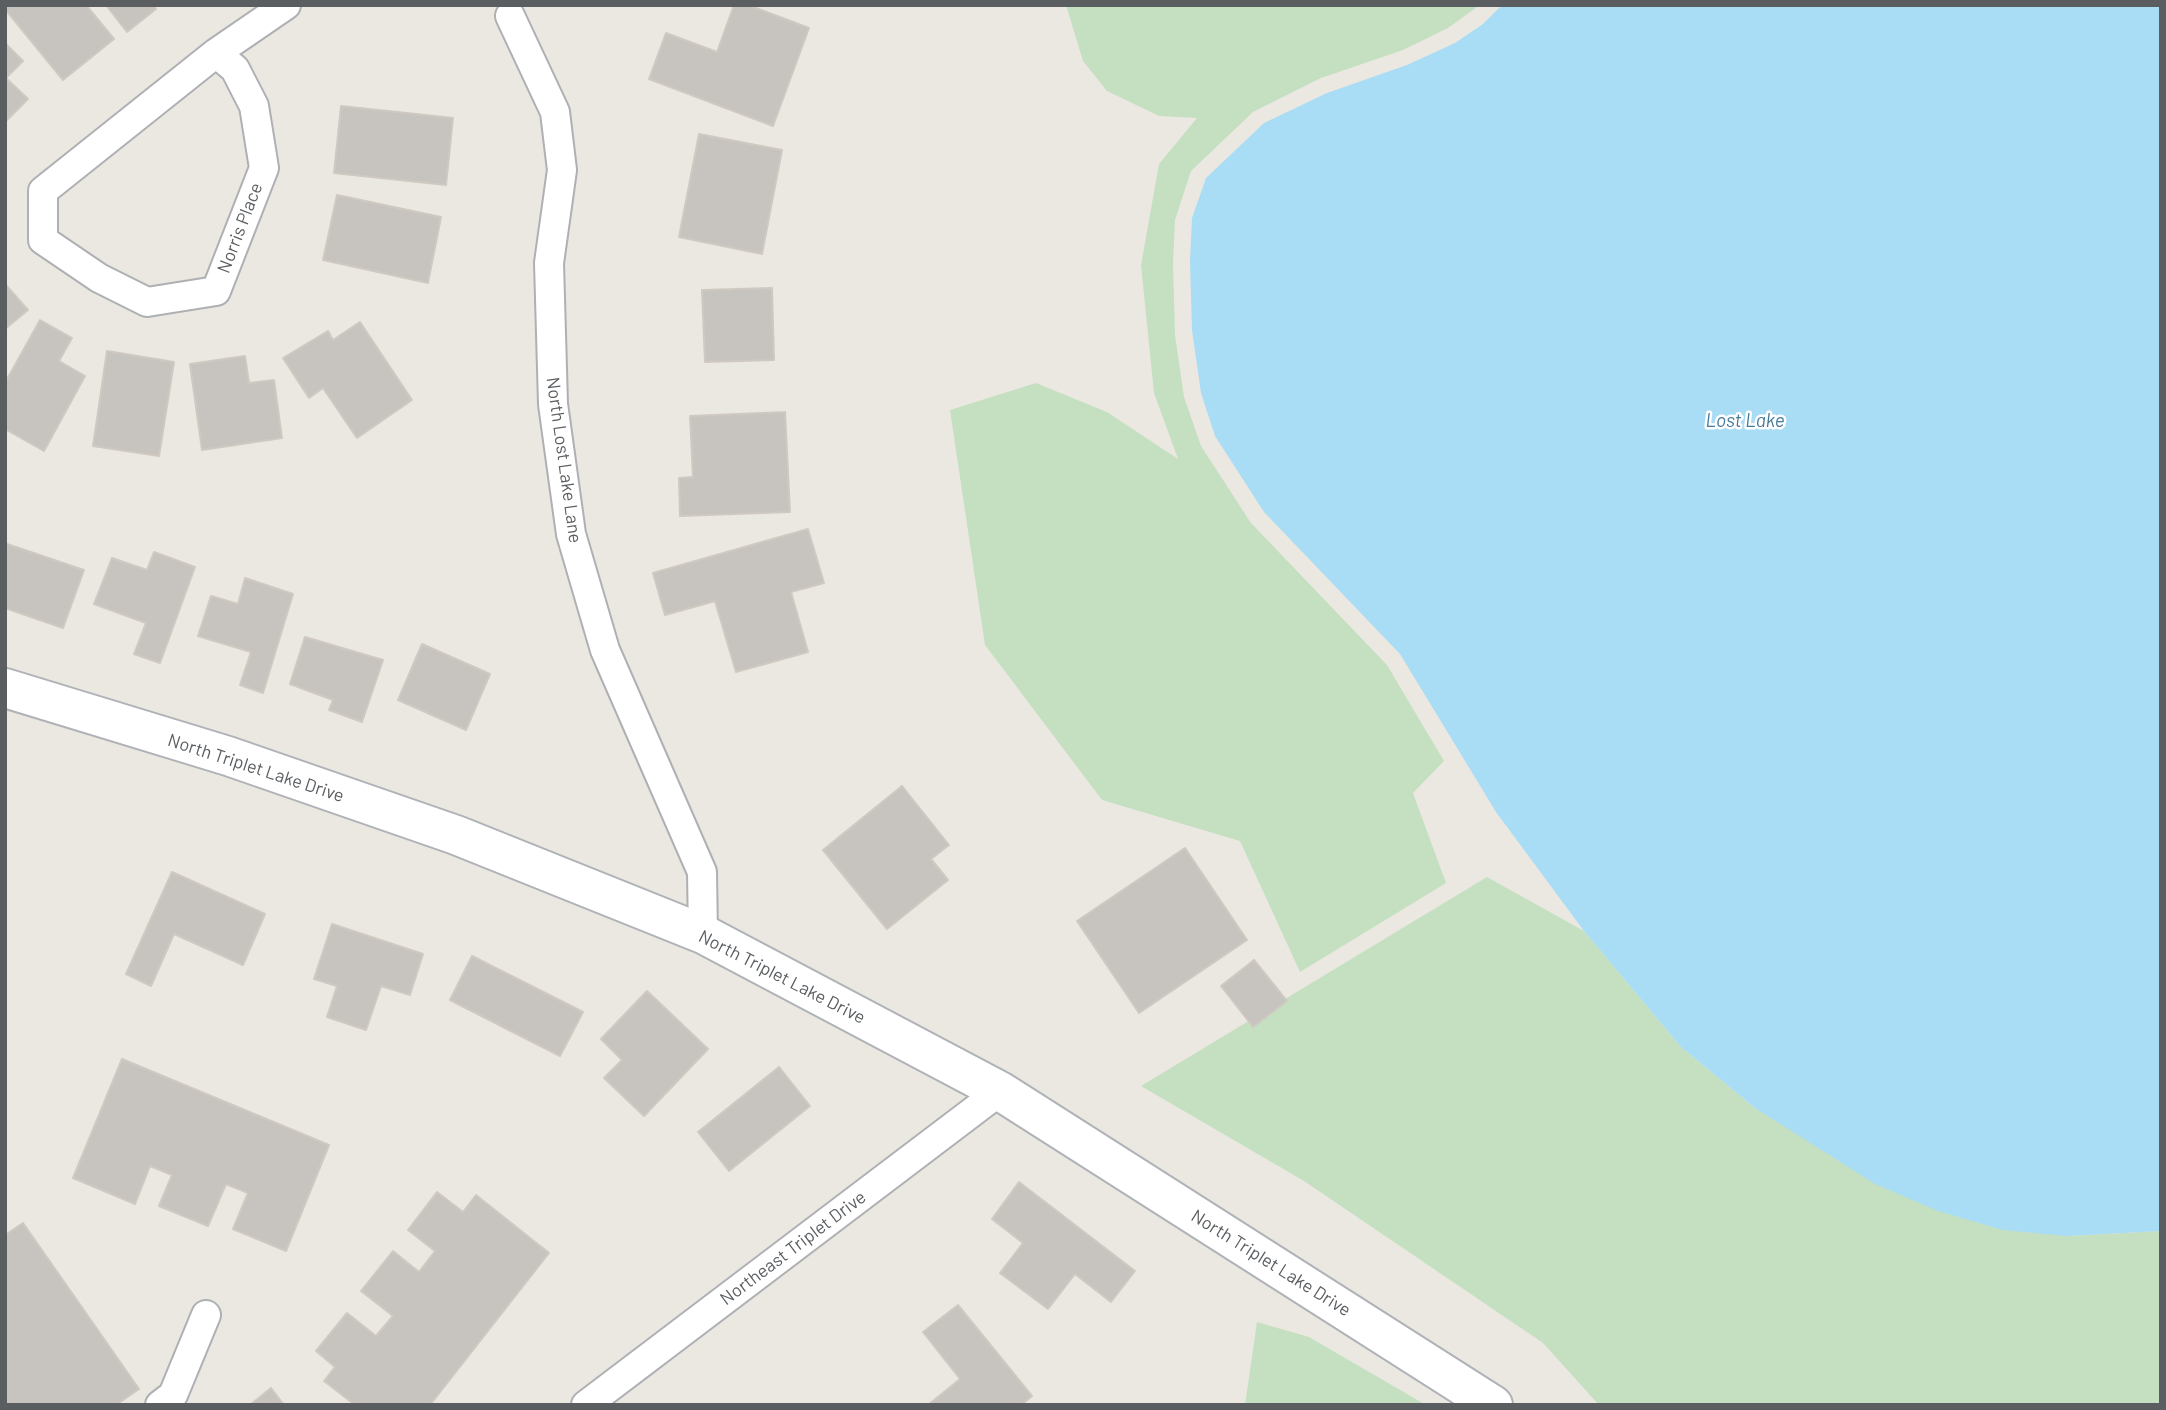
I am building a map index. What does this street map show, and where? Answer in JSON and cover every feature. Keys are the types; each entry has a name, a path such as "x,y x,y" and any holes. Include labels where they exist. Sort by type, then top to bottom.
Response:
{"street":[{"name":"Norris Place","path":"216,53 235,69 254,106 264,168 216,291 147,302 99,278 43,240 43,191 216,53 286,5"},
{"name":"North Lost Lake Lane","path":"510,16 555,112 562,170 549,262 553,404 571,534 606,650 702,872 703,934"},
{"name":"North Triplet Lake Drive","path":"5,688 228,756 456,835 703,934 1000,1091 1493,1405"},
{"name":"Northeast Triplet Drive","path":"586,1405 1000,1091"},
{"path":"160,1405 173,1395 206,1315"}],"green space":[{"path":"1066,5 1480,5 1448,28 1403,50 1321,78 1253,112 1191,171 1175,220 1175,335 1184,397 1201,446 1251,523 1387,665 1444,761 1413,793 1446,883 1300,972 1240,841 1102,800 985,645 950,410 1036,383 1107,412 1178,459 1154,393 1141,265 1159,164 1197,118 1159,116 1107,91 1083,61"},
{"path":"1487,877 1584,931 1681,1047 1755,1108 2067,1236 2161,1231 2161,1405 1599,1405 1543,1343 1304,1181 1141,1086"},
{"path":"1257,1322 1309,1337 1426,1405 1245,1405"}],"water":[{"name":"Lost Lake","path":"1502,5 2161,5 2161,1231 2067,1236 2003,1230 1938,1211 1875,1184 1755,1108 1681,1047 1584,931 1496,812 1400,654 1264,512 1215,436 1201,393 1192,330 1192,218 1206,178 1264,123 1327,93 1407,65 1455,43 1483,24"}],"building":[{"path":"5,5 86,5 114,39 63,80 5,9"},
{"path":"106,5 153,5 156,9 127,32"},
{"path":"734,5 748,5 809,28 773,126 649,79 666,33 717,52"},
{"path":"5,43 23,61 6,78 28,99 5,122"},
{"path":"341,106 453,118 446,185 334,173"},
{"path":"699,134 782,150 762,254 679,237"},
{"path":"337,195 441,217 428,283 323,260"},
{"path":"5,284 28,310 5,329"},
{"path":"772,288 774,360 705,362 702,290"},
{"path":"40,320 72,338 59,361 85,376 44,451 5,429 5,383"},
{"path":"360,322 412,400 357,438 323,388 309,398 283,358 328,331 333,340"},
{"path":"107,351 174,362 159,456 93,446"},
{"path":"245,356 249,383 274,380 282,438 202,450 190,364"},
{"path":"785,412 790,512 680,516 679,478 693,477 690,416"},
{"path":"808,529 824,583 791,592 808,652 736,672 715,601 665,615 653,573"},
{"path":"7,544 84,570 63,628 5,608"},
{"path":"154,552 195,567 160,663 134,654 146,623 94,604 112,558 147,570"},
{"path":"245,578 293,594 263,693 240,685 251,652 198,636 211,596 238,604"},
{"path":"305,637 383,660 362,722 329,710 333,700 290,684"},
{"path":"422,644 490,674 466,730 398,700"},
{"path":"902,786 949,845 931,859 948,880 887,929 823,850"},
{"path":"1185,848 1247,940 1139,1013 1077,921"},
{"path":"172,872 265,914 243,965 174,934 151,986 126,974"},
{"path":"332,924 423,954 410,995 381,986 366,1030 327,1017 337,986 314,979"},
{"path":"472,956 583,1012 560,1056 450,1000"},
{"path":"1254,960 1287,1001 1253,1027 1221,986"},
{"path":"647,991 708,1049 644,1116 604,1078 622,1060 601,1039"},
{"path":"122,1059 329,1145 286,1251 233,1229 248,1193 226,1184 208,1226 159,1206 172,1175 150,1166 135,1204 73,1178"},
{"path":"779,1067 810,1106 729,1171 698,1132"},
{"path":"1019,1182 1135,1271 1111,1302 1075,1274 1048,1309 1000,1273 1023,1243 992,1219"},
{"path":"437,1192 463,1212 476,1195 549,1253 430,1405 355,1405 324,1381 335,1367 316,1351 347,1313 376,1336 393,1316 361,1291 393,1251 419,1272 435,1251 408,1230"},
{"path":"23,1223 139,1389 116,1405 5,1405 5,1235"},
{"path":"958,1305 1032,1396 1021,1405 928,1405 960,1379 923,1332"},
{"path":"271,1388 284,1405 250,1405"}]}
